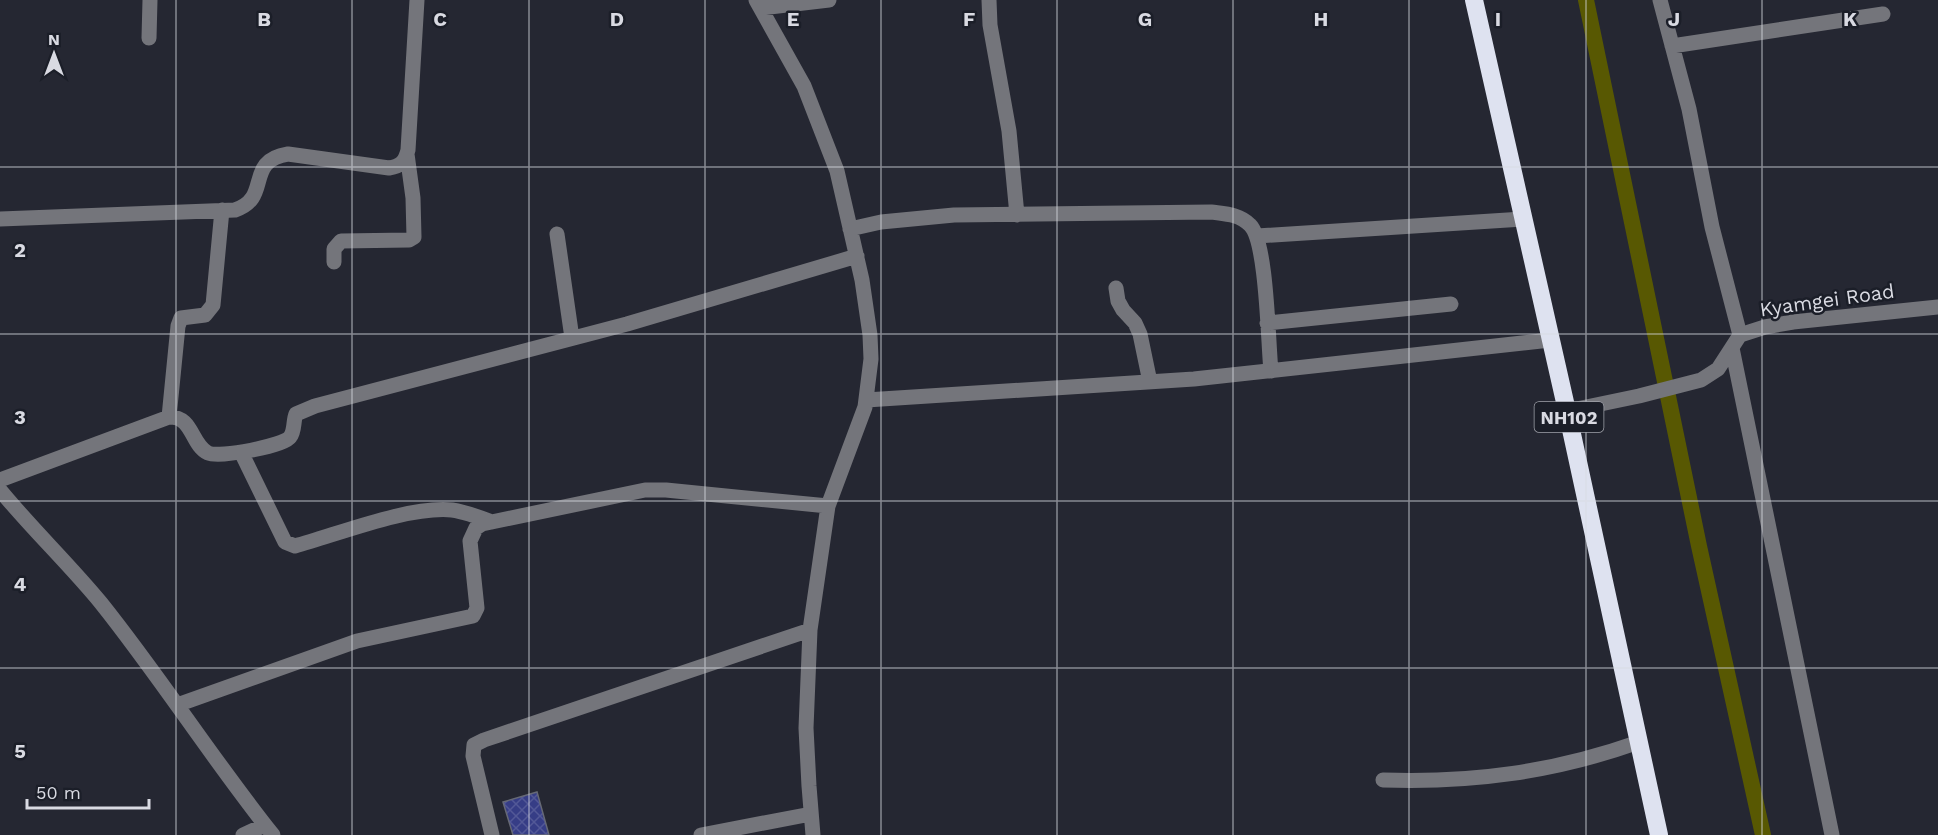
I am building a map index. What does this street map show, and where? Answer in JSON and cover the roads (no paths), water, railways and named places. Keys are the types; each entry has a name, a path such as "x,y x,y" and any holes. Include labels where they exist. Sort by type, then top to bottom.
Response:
{"highway":[{"name":"NH102","path":"1474,0 1567,411 1659,835"}],"street":[{"path":"149,38 150,0"},
{"path":"334,262 334,249 341,241 409,240 414,237 413,198 407,154 417,0"},
{"path":"813,835 806,728 810,630 828,506 859,426 866,400 871,359 870,335 862,279 837,171 804,86 759,4 828,0"},
{"path":"989,0 990,26 1009,131 1017,215"},
{"path":"1660,0 1689,109 1832,835"},
{"path":"1672,46 1883,14"},
{"path":"0,219 235,210 246,206 254,197 261,171 268,161 277,156 288,154 389,168 398,166 405,160 407,154"},
{"path":"169,417 178,326 181,318 206,315 213,305 222,210"},
{"path":"850,229 881,222 916,218 1211,212 1238,216 1251,226 1257,236 1262,262 1271,370"},
{"path":"1257,236 1523,219"},
{"path":"557,234 572,338"},
{"path":"0,480 169,417 177,417 184,421 204,450 210,454 241,452 282,442 289,439 292,434 294,419 300,411 627,324 856,256"},
{"path":"1116,288 1118,301 1123,310 1136,323 1140,334 1150,382"},
{"path":"1267,323 1451,304"},
{"name":"Kyamgei Road","path":"1736,342 1765,327 1793,322 1938,307"},
{"path":"866,400 1150,382 1550,340"},
{"path":"1567,411 1701,380 1718,369 1736,342"},
{"path":"241,452 282,534 289,544 295,546 419,512 452,510 492,522"},
{"path":"0,490 100,602 269,830 243,835"},
{"path":"177,705 357,641 473,616 477,608 470,541 476,528 492,522 645,490 666,490 828,506"},
{"path":"492,835 473,756 474,745 810,630"},
{"path":"1383,780 1430,782 1503,776 1575,762 1639,742"},
{"path":"702,835 811,814"}],"waterway":[{"path":"1586,0 1699,546 1763,835"}]}
